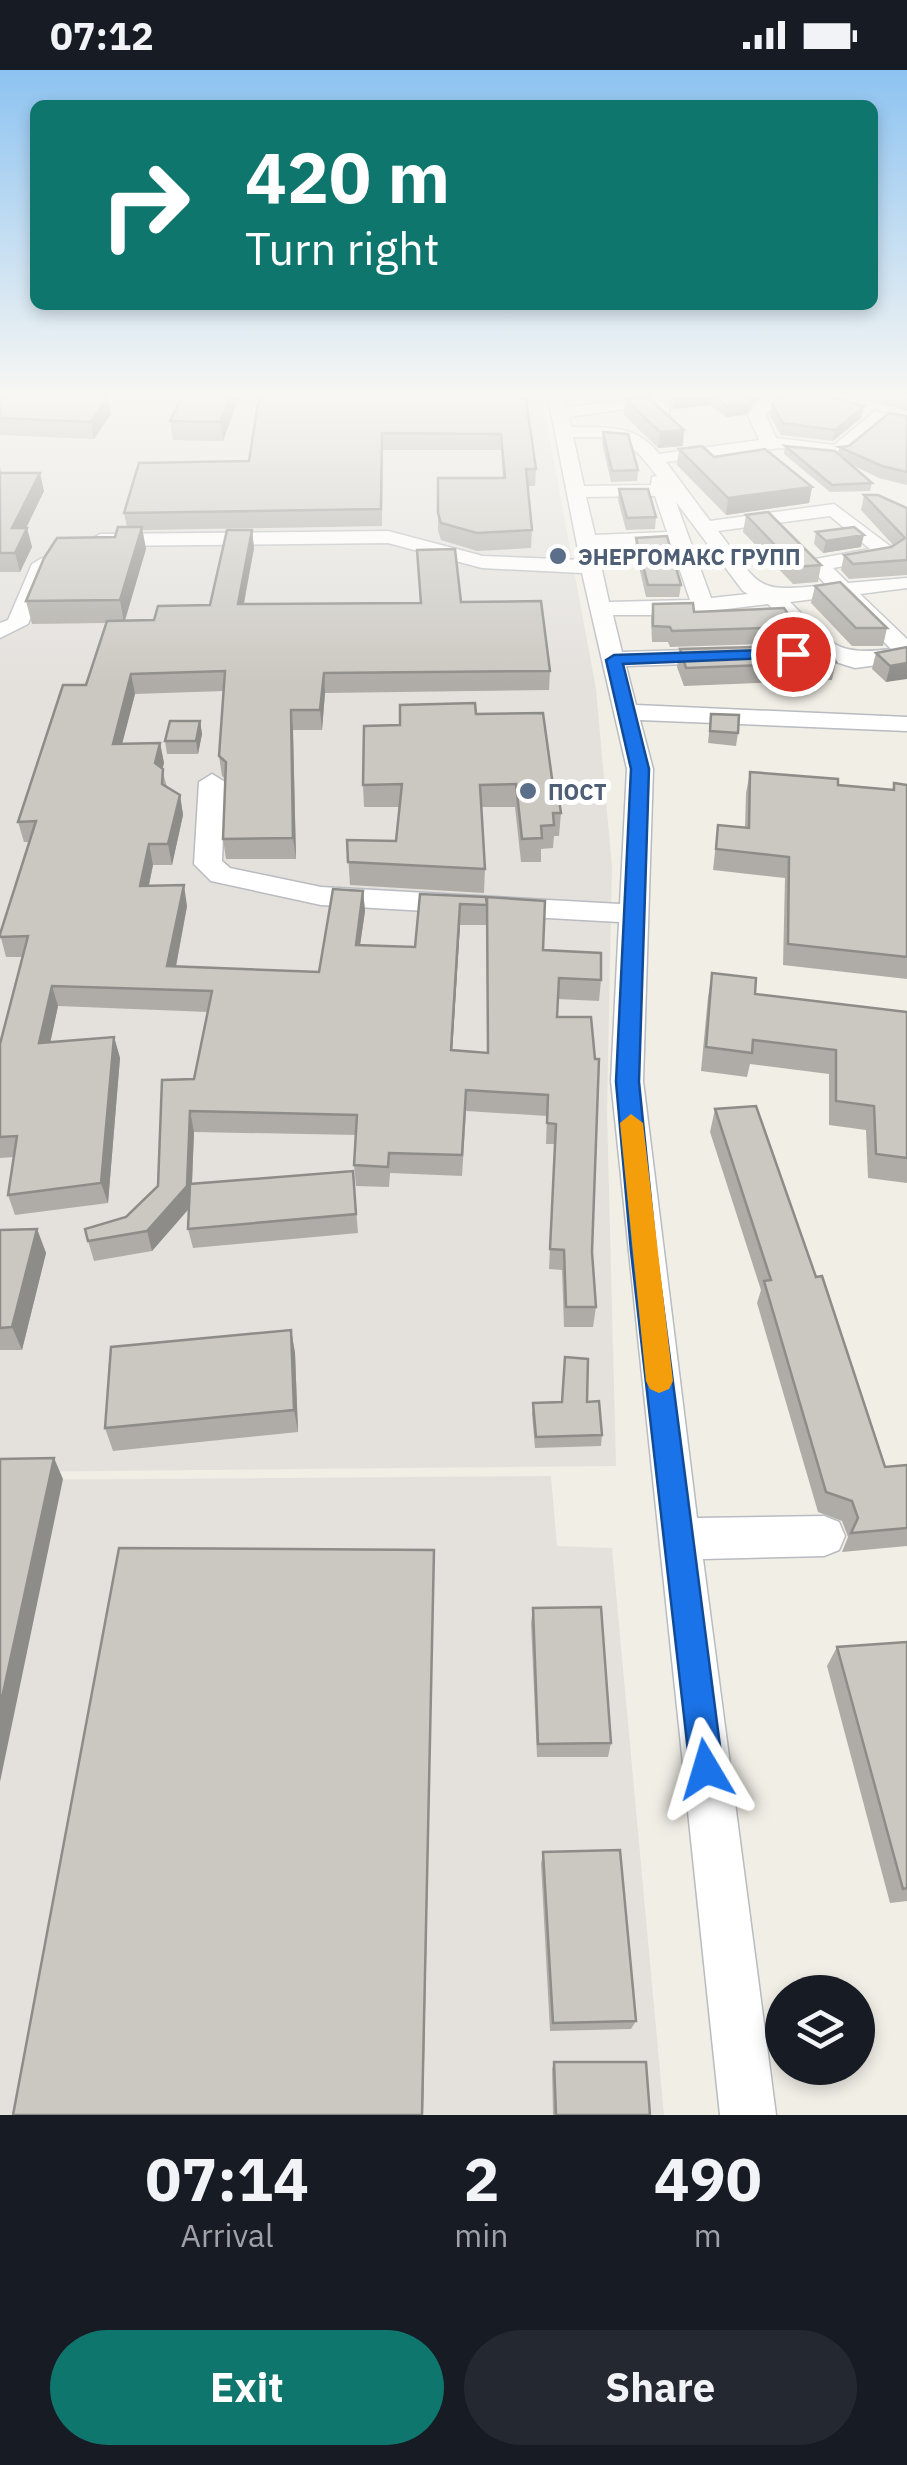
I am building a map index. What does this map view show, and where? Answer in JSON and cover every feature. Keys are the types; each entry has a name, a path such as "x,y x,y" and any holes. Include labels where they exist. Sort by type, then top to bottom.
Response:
{"street":[{"path":"576,492 600,610 640,769 627,1082 748,2115"},
{"path":"665,492 702,604"},
{"path":"675,492 706,526 750,587 772,596 828,652"},
{"path":"706,526 772,519 823,501 860,500"},
{"path":"805,553 887,552 823,501"},
{"path":"772,519 837,588 907,653"},
{"path":"82,540 388,537 482,562 589,554 679,538"},
{"path":"0,631 17,624 45,556 58,544"},
{"path":"600,610 702,604 891,583 907,608"},
{"path":"614,660 828,652 854,661 907,653"},
{"path":"627,712 907,724"},
{"path":"212,782 208,864 220,875 320,896 634,914"},
{"path":"678,1538 824,1536"}],"shaded area":[{"path":"0,492 560,492 596,689 612,867 607,1111 616,1466 0,1472"},
{"path":"551,1476 557,1546 612,1548 664,2115 0,2115 0,1480"}],"building":[{"path":"0,492 30,492 12,528 27,528 15,553 0,553"},
{"path":"130,492 381,492 381,509 124,513"},
{"path":"438,492 528,492 532,530 477,533 441,523"},
{"path":"620,492 649,492 656,517 627,518"},
{"path":"722,492 771,492 728,498"},
{"path":"864,495 878,495 907,508 907,560 853,564 844,555 891,547 905,538"},
{"path":"768,512 821,565 796,567 746,515"},
{"path":"118,527 142,527 120,600 26,601 57,538 115,537"},
{"path":"854,527 864,535 826,541 816,532"},
{"path":"227,530 252,530 238,604 421,603 417,550 455,549 461,602 541,601 550,671 324,673 320,710 291,710 293,838 223,839 226,762 219,756 225,671 131,674 113,744 160,743 155,763 163,769 162,784 180,795 168,844 149,844 140,886 184,885 167,966 319,972 333,889 363,891 356,945 415,947 420,894 486,897 487,905 460,904 451,1050 488,1053 487,897 545,901 543,950 601,953 601,980 559,978 557,1017 591,1017 595,1059 599,1059 592,1252 596,1307 566,1307 564,1250 550,1249 556,1124 547,1123 548,1095 466,1090 462,1155 389,1153 388,1167 354,1165 357,1115 190,1111 187,1186 147,1231 88,1241 85,1229 126,1217 158,1186 162,1080 194,1079 212,991 52,986 39,1043 114,1037 101,1183 8,1195 17,1136 0,1137 0,1044 28,936 0,934 36,821 18,822 63,685 86,685 107,621 154,620 158,606 210,605"},
{"path":"667,536 681,585 648,585 636,538"},
{"path":"840,582 887,628 856,628 815,586"},
{"path":"693,603 694,612 784,608 797,627 672,631 670,627 653,626 653,604"},
{"path":"827,645 836,662 686,668 680,649"},
{"path":"907,647 907,663 890,666 876,653"},
{"path":"475,703 476,714 543,713 554,793 558,793 561,813 553,813 554,825 541,826 542,838 522,839 516,784 480,785 485,869 348,862 347,840 396,841 402,784 363,785 364,726 400,725 400,705"},
{"path":"711,714 739,715 738,733 710,731"},
{"path":"170,721 200,721 196,741 165,741"},
{"path":"750,772 838,779 838,785 894,790 894,783 907,785 907,957 788,944 789,857 716,849 718,825 749,828"},
{"path":"712,973 756,978 755,994 907,1012 907,1158 876,1154 874,1106 836,1101 836,1050 753,1040 752,1053 706,1047"},
{"path":"756,1106 816,1277 822,1276 885,1467 907,1465 907,1528 851,1533 858,1518 852,1501 826,1492 764,1281 771,1280 715,1109"},
{"path":"353,1171 356,1214 188,1229 190,1184"},
{"path":"37,1229 12,1327 0,1328 0,1230"},
{"path":"291,1330 294,1410 105,1428 111,1347"},
{"path":"565,1357 588,1359 587,1402 599,1401 602,1435 536,1437 533,1403 562,1402"},
{"path":"54,1458 0,1707 0,1459"},
{"path":"119,1548 434,1550 422,2115 13,2115"},
{"path":"601,1607 611,1743 538,1744 533,1608"},
{"path":"907,1642 907,1888 903,1889 837,1647"},
{"path":"620,1850 636,2021 553,2023 543,1852"},
{"path":"554,2062 646,2062 650,2115 556,2115"}],"slow traffic":[{"path":"631,1123 659,1381"}],"place":[{"name":"ЭНЕРГОМАКС ГРУПП","path":"558,556"},
{"name":"ПОСТ","path":"528,791"}],"route":[{"path":"706,1769 627,1082 640,769 614,660 793,654"}]}
